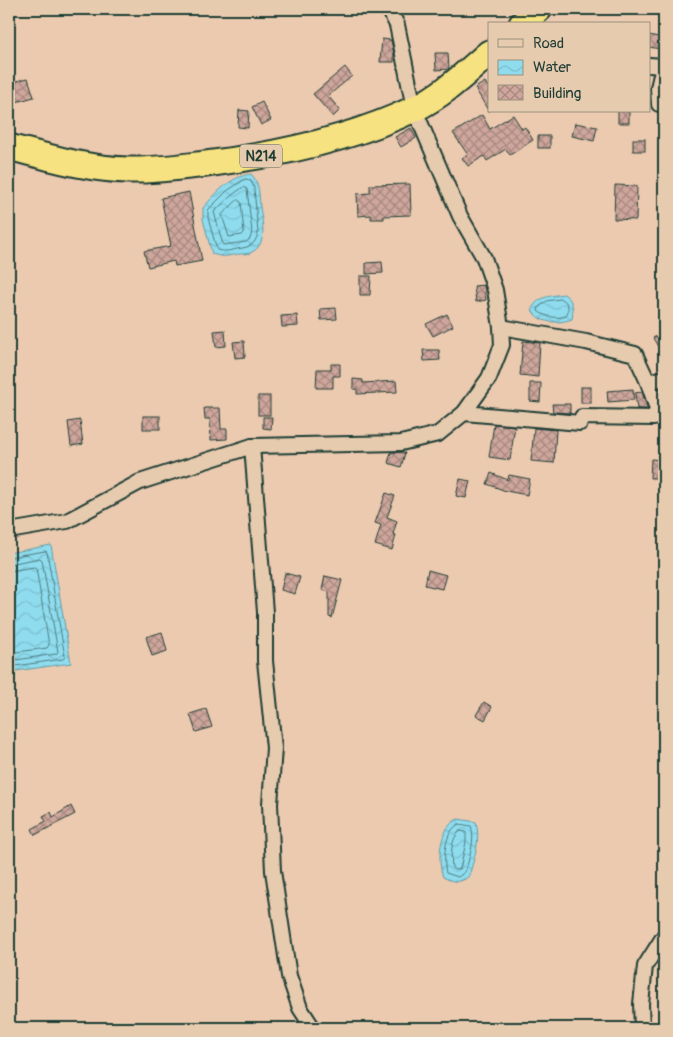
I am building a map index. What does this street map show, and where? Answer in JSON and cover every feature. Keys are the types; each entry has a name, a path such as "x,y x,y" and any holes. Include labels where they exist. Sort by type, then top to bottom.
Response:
{"highway":[{"path":"524,22 539,9"},
{"name":"N214","path":"9,147 101,168 128,170 166,169 276,154 370,127 414,108 452,85 487,57"}],"street":[{"path":"9,531 67,521 140,482 252,446 401,443 438,434 464,413 489,378 502,345 495,290 484,258 460,216 414,108 397,24 389,9"},
{"path":"650,65 663,66 658,88 659,104 664,105"},
{"path":"464,413 580,423 582,416 654,418 657,409 648,382 635,354 586,342 501,327"},
{"path":"648,382 664,378"},
{"path":"252,446 265,612 265,661 274,748 270,804 273,871 289,976 300,1008 313,1028"},
{"path":"642,1028 641,1004 645,966 664,936"}],"water":[{"path":"251,174 258,185 263,226 260,244 249,253 226,256 212,254 203,219 203,208 230,182 244,175"},
{"path":"564,294 572,305 572,319 561,322 549,322 539,318 532,309 538,301 545,297"},
{"path":"51,545 71,663 9,672 9,553"},
{"path":"458,819 476,822 478,835 469,876 463,880 456,881 443,877 440,853 443,836 452,823"}],"building":[{"path":"650,35 663,38 660,49 650,47"},
{"path":"382,39 391,40 394,62 380,62"},
{"path":"435,53 448,53 449,69 436,70"},
{"path":"345,67 352,76 328,96 340,110 333,117 313,94"},
{"path":"28,78 34,97 9,104 9,83"},
{"path":"485,82 488,86 488,110 475,88"},
{"path":"262,102 271,120 261,125 252,107"},
{"path":"239,110 249,111 248,128 238,127"},
{"path":"618,112 629,112 629,123 618,123"},
{"path":"482,115 490,129 513,115 522,129 525,127 533,140 510,155 506,149 487,161 484,156 468,166 462,158 468,155 453,133"},
{"path":"575,123 597,127 594,141 572,136"},
{"path":"411,128 416,138 401,147 395,137"},
{"path":"538,136 550,136 550,148 538,148"},
{"path":"633,139 645,139 645,151 633,151"},
{"path":"410,184 411,215 384,216 384,219 371,219 371,215 358,216 357,194 370,193 370,185"},
{"path":"615,185 637,186 636,220 614,219"},
{"path":"189,192 202,261 175,266 174,261 148,267 144,251 171,246 161,198"},
{"path":"382,262 383,273 366,274 366,263"},
{"path":"360,276 371,276 370,295 360,295"},
{"path":"484,285 486,300 476,302 474,286"},
{"path":"336,308 337,319 321,320 320,309"},
{"path":"447,314 453,326 433,336 426,324"},
{"path":"297,315 298,326 282,327 281,316"},
{"path":"225,330 226,346 216,347 214,331"},
{"path":"664,332 664,357 653,338"},
{"path":"244,341 245,357 235,358 233,342"},
{"path":"523,341 540,343 538,377 520,375"},
{"path":"423,350 439,350 440,360 424,361"},
{"path":"331,364 340,364 340,376 333,376 333,388 316,388 317,369 331,369"},
{"path":"353,379 363,380 363,383 396,381 397,392 357,394 357,389 353,389"},
{"path":"530,383 541,383 540,402 530,401"},
{"path":"581,387 591,387 591,403 581,403"},
{"path":"633,389 634,400 608,402 607,391"},
{"path":"642,392 648,409 637,409 635,393"},
{"path":"258,396 270,396 270,415 258,415"},
{"path":"552,404 570,404 570,413 553,412"},
{"path":"204,408 220,408 221,429 227,429 227,439 211,440 210,419 205,419"},
{"path":"143,416 160,416 160,429 143,429"},
{"path":"263,417 272,417 271,429 263,428"},
{"path":"80,420 83,444 71,446 68,422"},
{"path":"494,424 515,426 510,460 489,457"},
{"path":"534,428 556,430 554,463 531,461"},
{"path":"391,452 405,453 401,467 388,463"},
{"path":"651,459 661,460 661,478 650,478"},
{"path":"491,473 508,480 509,475 530,479 527,495 506,491 487,484"},
{"path":"460,479 470,481 466,498 456,496"},
{"path":"386,493 395,496 387,517 397,521 393,534 396,535 392,550 375,545 381,525 375,523"},
{"path":"428,570 446,575 442,589 425,585"},
{"path":"285,573 300,577 295,594 281,590"},
{"path":"325,576 342,580 332,618 329,617 329,592 322,590"},
{"path":"162,632 167,651 152,656 146,637"},
{"path":"484,702 492,707 485,720 476,715"},
{"path":"206,709 212,727 196,732 190,714"},
{"path":"71,806 75,814 35,835 32,829 46,821 43,816 51,812 53,817"}]}
